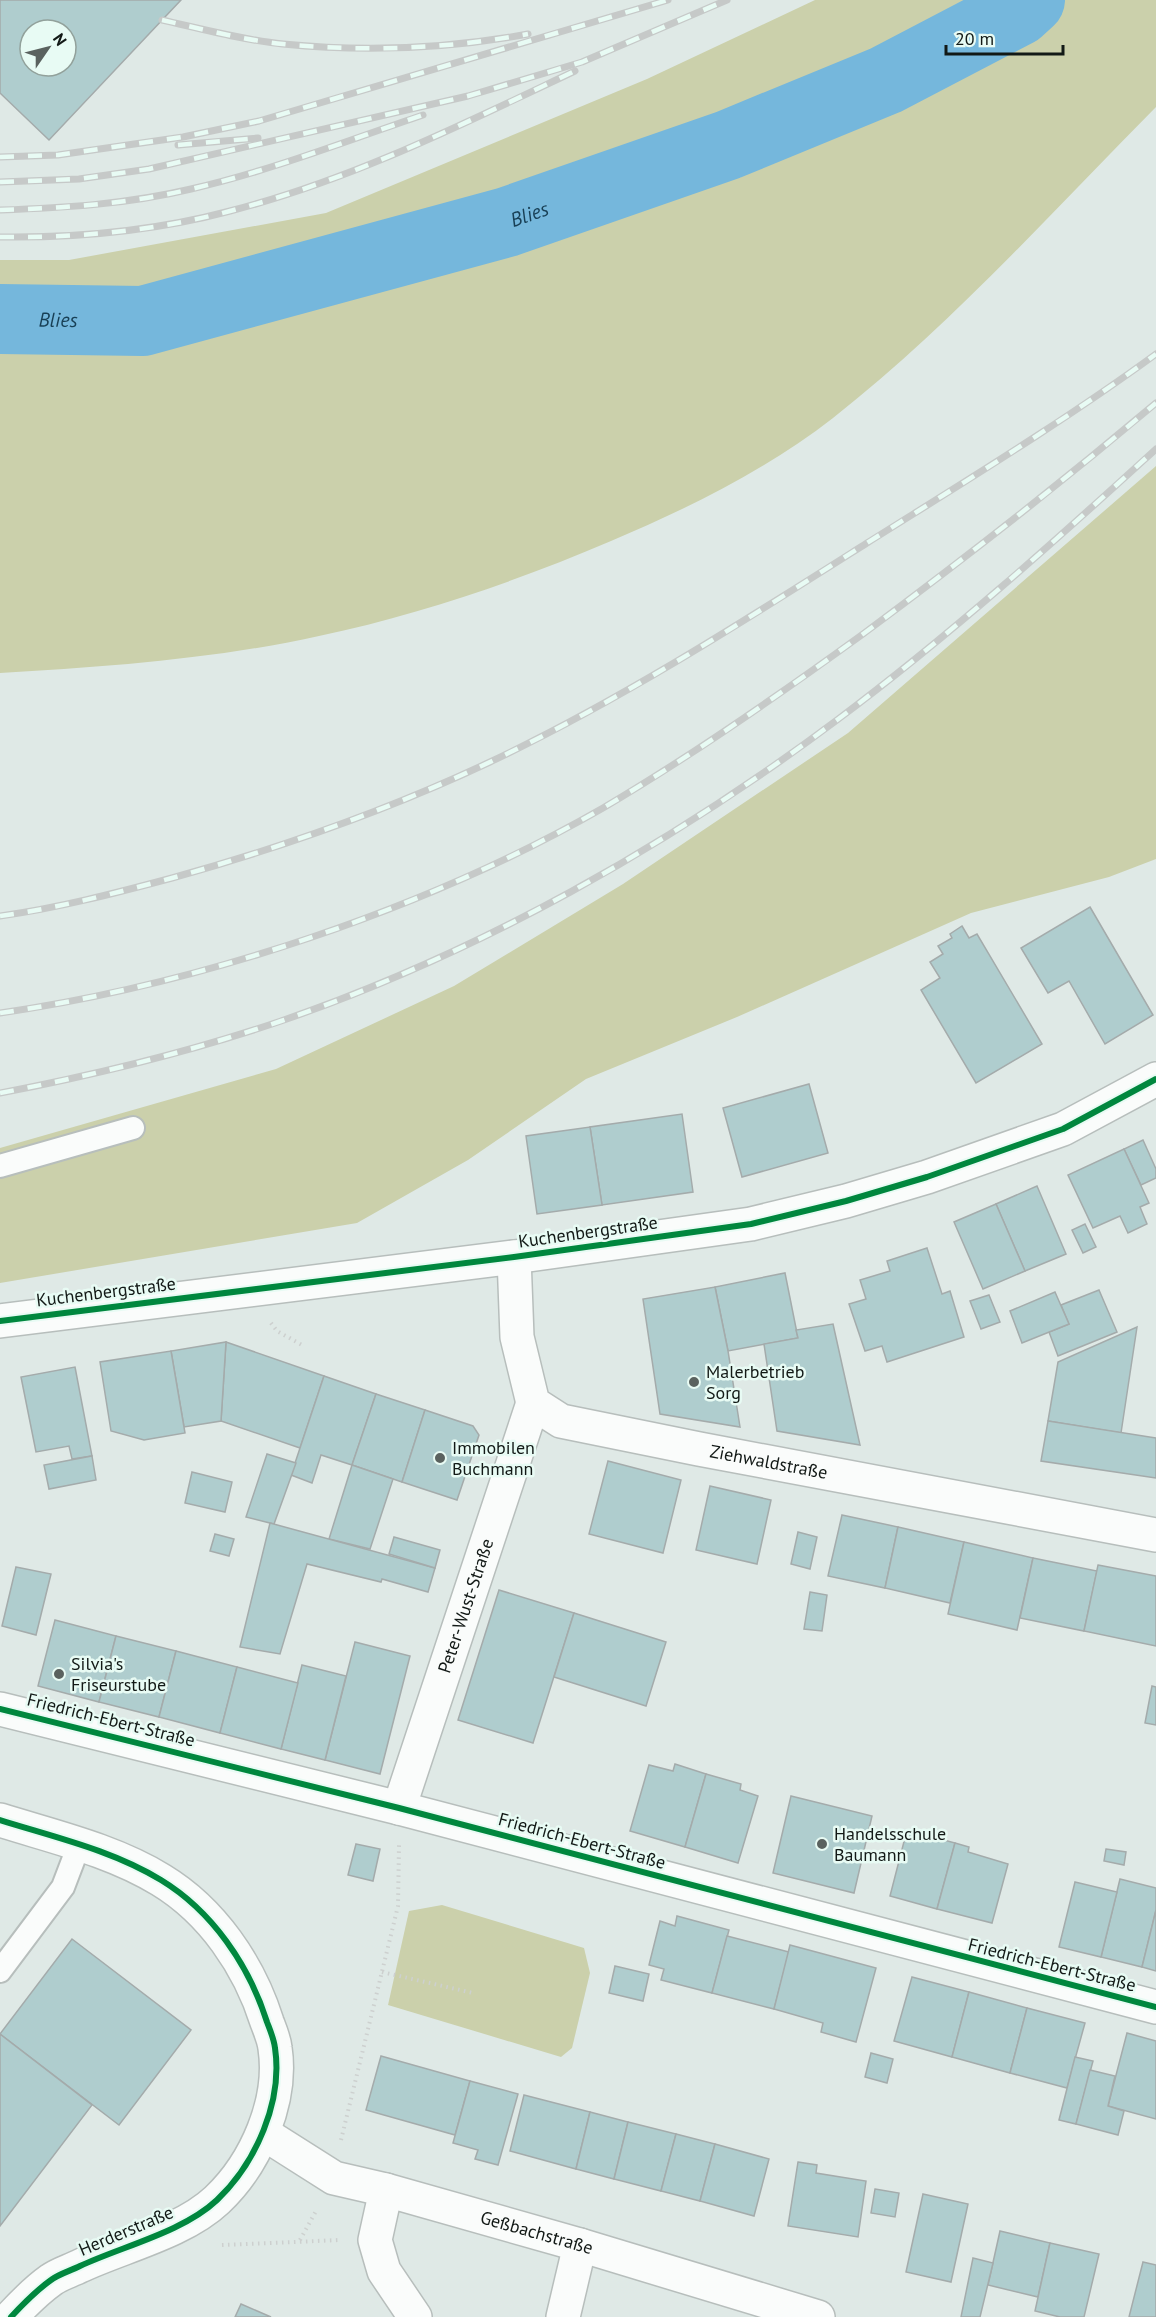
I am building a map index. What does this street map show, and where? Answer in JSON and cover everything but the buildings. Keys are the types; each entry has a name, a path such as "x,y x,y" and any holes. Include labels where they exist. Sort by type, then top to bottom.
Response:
{"street":[{"name":"Kuchenbergstraße","path":"0,1321 514,1257 751,1224 846,1201 927,1177 1063,1129 1156,1080"},
{"path":"514,1257 517,1337 533,1403"},
{"name":"Ziehwaldstraße","path":"533,1403 561,1421 1156,1535"},
{"name":"Peter-Wust-Straße","path":"399,1808 533,1403"},
{"name":"Friedrich-Ebert-Straße","path":"0,1709 399,1808 1156,2007"},
{"name":"Herderstraße","path":"0,1820 129,1863 162,1880 187,1898 210,1921 240,1960 262,2005 275,2048 276,2087 263,2133 241,2170 217,2200 184,2224 111,2252 52,2279 11,2317"},
{"name":"Geßbachstraße","path":"263,2133 334,2178 386,2190 580,2245 818,2317"},
{"path":"386,2190 375,2240 384,2271 415,2317"},
{"path":"563,2317 580,2245"}],"lane":[{"path":"0,1166 133,1128"},
{"path":"0,1971 63,1887 79,1845"}],"path":[{"path":"344,2125 398,1906 399,1808"},
{"path":"382,1972 473,1993"},
{"path":"214,2245 300,2240 375,2240"}],"green space":[{"path":"815,0 1156,0 1156,107 959,307 876,382 833,418 781,455 698,501 539,570 467,596 394,618 319,636 240,651 120,665 0,673 0,260 69,260 326,213 647,79"},
{"path":"1156,466 1156,859 1109,877 971,913 737,1017 586,1079 468,1160 357,1223 0,1283 0,1148 276,1069 454,986 623,884 848,733"},
{"path":"442,1905 584,1948 590,1973 572,2048 561,2057 388,2005 409,1911"}],"waterway":[{"name":"Blies","path":"0,319 143,321 507,222 728,145 886,80 1018,11 1030,0"}],"railway":[{"path":"0,157 58,155 183,137 259,121 668,0"},
{"path":"0,182 79,179 149,169 468,96 582,62 727,0"},
{"path":"162,20 268,42 344,48 436,46 528,34"},
{"path":"0,237 116,232 173,224 230,211 319,184 363,167 575,71"},
{"path":"0,210 96,204 191,189 279,165 423,115"},
{"path":"178,145 258,138"},
{"path":"0,916 108,895 253,854 373,812 490,762 587,713 728,630 1013,451 1156,354"},
{"path":"0,1013 154,983 311,938 463,879 535,845 637,788 800,679 975,549 1156,403"},
{"path":"0,1093 142,1062 281,1021 355,994 428,963 571,892 708,810 837,720 1000,588 1156,449"}],"cycle path":[{"path":"0,1321 514,1257 751,1224 846,1201 927,1177 1063,1129 1156,1079"},
{"path":"0,1709 399,1808 1156,2007"},
{"path":"0,1820 123,1860 161,1880 197,1907 226,1941 250,1980 273,2038 276,2068 275,2089 264,2130 244,2168 217,2200 170,2230 61,2274 35,2293 11,2317"}],"place":[{"name":"Malerbetrieb Sorg","path":"694,1382"},
{"name":"Immobilen Buchmann","path":"440,1458"},
{"name":"Silvia's Friseurstube","path":"59,1674"},
{"name":"Handelsschule Baumann","path":"822,1844"}]}
